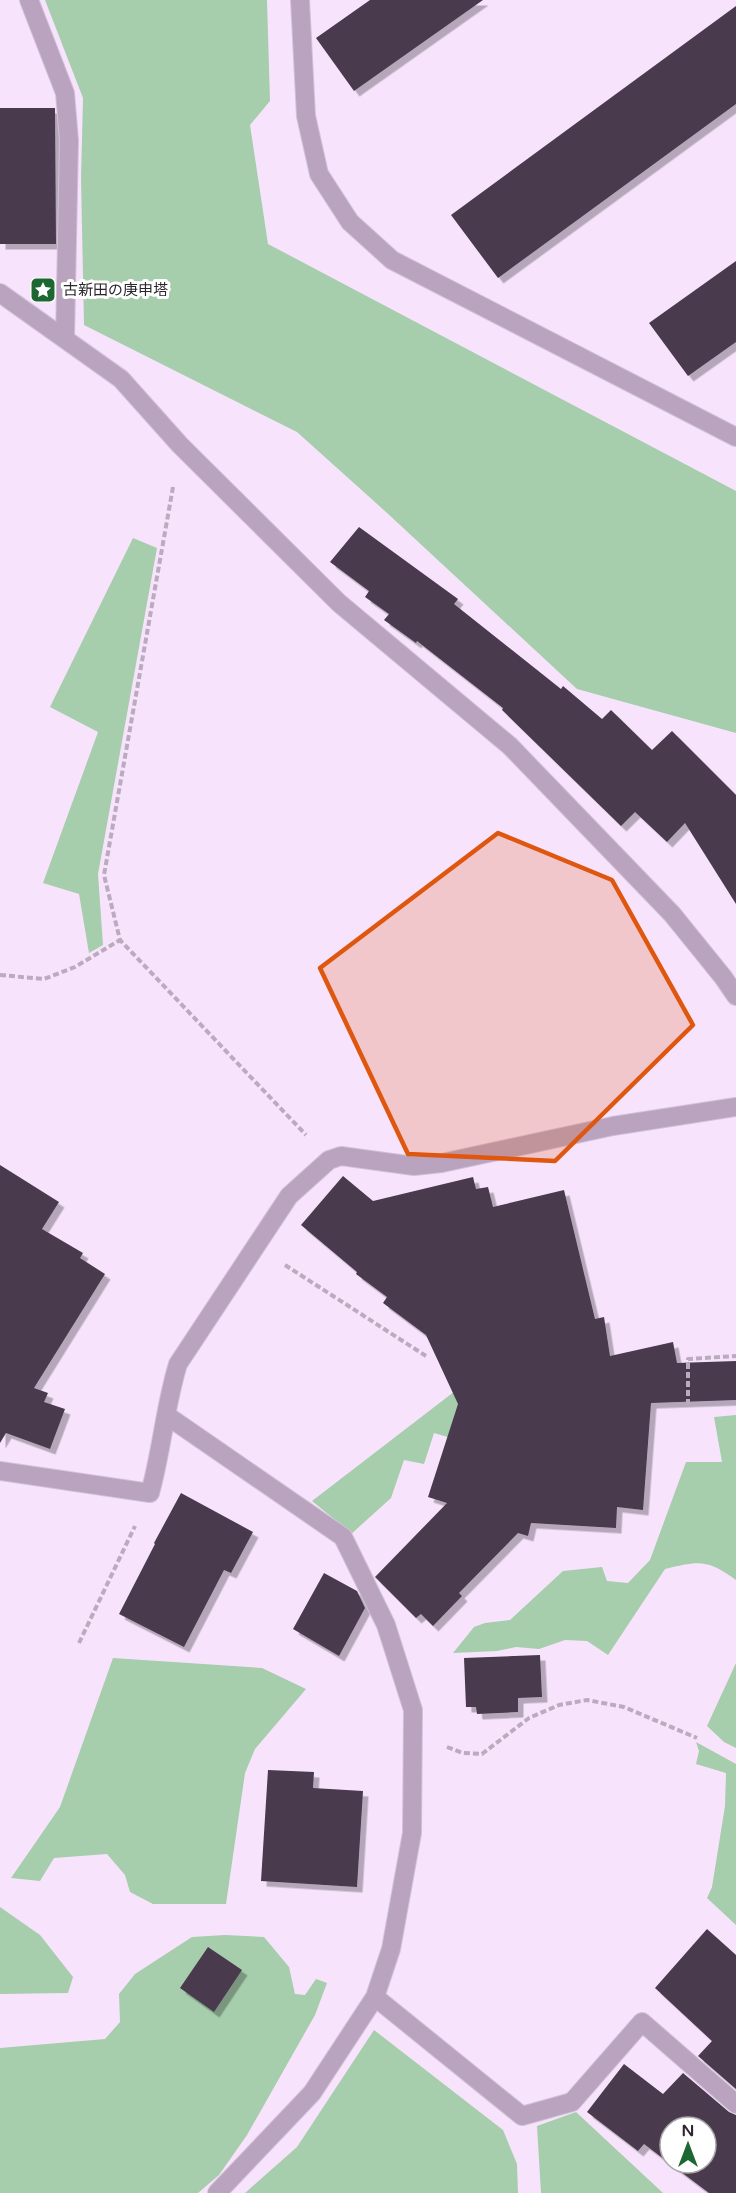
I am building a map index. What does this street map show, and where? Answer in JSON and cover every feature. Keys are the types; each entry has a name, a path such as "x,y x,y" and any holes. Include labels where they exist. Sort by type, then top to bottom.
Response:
{"street":[{"path":"29,0 66,93 69,140 66,339"},
{"path":"300,0 306,116 319,174 350,222 392,260 736,437"},
{"path":"0,293 122,379 180,445 339,603 510,746 672,914 736,996"},
{"path":"0,1471 150,1493 159,1462 170,1392 178,1364 289,1196 329,1160 341,1156 414,1166 442,1163 613,1126 736,1107"},
{"path":"166,1415 343,1537 386,1625 413,1710 412,1833 391,1949 375,1997 312,2093 217,2193"},
{"path":"375,1997 522,2116 572,2102 642,2022 736,2104"}],"path":[{"path":"180,445 104,875 120,940 329,1160"},
{"path":"0,975 44,979 75,967 120,940"},
{"path":"256,1247 426,1356"},
{"path":"688,1405 688,1359 736,1356"},
{"path":"79,1643 150,1493"},
{"path":"413,1734 463,1753 482,1754 529,1718 559,1706 587,1700 624,1707 697,1738"}],"highlighted area":[{"path":"498,833 612,880 693,1025 555,1161 408,1154 320,968"}],"green space":[{"path":"45,0 267,0 270,101 250,125 268,244 736,491 736,733 577,689 297,432 84,325 81,178 83,98"},
{"path":"133,538 157,548 98,874 103,945 89,953 79,894 43,883 98,732 50,707"},
{"path":"459,1388 475,1445 434,1433 424,1464 404,1460 391,1498 349,1536 339,1523 312,1501"},
{"path":"736,1415 736,1580 710,1565 695,1563 665,1569 608,1655 587,1641 565,1640 539,1649 516,1647 497,1651 453,1653 474,1627 485,1623 510,1620 563,1571 602,1567 607,1581 628,1583 650,1560 686,1462 722,1462 714,1417"},
{"path":"113,1658 262,1668 306,1689 255,1749 245,1773 226,1904 153,1904 130,1892 125,1875 107,1854 54,1858 40,1881 11,1878 60,1807"},
{"path":"736,1663 736,1748 724,1742 707,1726"},
{"path":"696,1742 736,1764 736,1925 707,1898 712,1887 725,1806 726,1773 696,1764 699,1751"},
{"path":"0,1907 40,1935 73,1977 68,1993 0,1994"},
{"path":"225,1935 264,1937 289,1967 295,1994 305,1995 316,1979 327,1983 315,2015 247,2135 219,2175 198,2193 0,2193 0,2048 105,2039 120,2022 119,1994 135,1974 192,1937"},
{"path":"374,2030 503,2130 517,2164 518,2193 245,2193 297,2147"},
{"path":"576,2112 663,2193 541,2193 537,2126"}],"building":[{"path":"370,0 483,0 354,91 316,38"},
{"path":"736,6 736,104 498,278 451,215"},
{"path":"0,108 55,108 56,244 0,244"},
{"path":"736,261 736,342 688,376 649,323"},
{"path":"359,527 458,599 454,604 561,689 563,686 602,719 611,710 652,750 672,731 736,795 736,904 685,823 667,842 635,812 621,826 502,710 503,708 417,641 416,643 384,620 389,614 365,597 369,591 330,562"},
{"path":"0,1165 59,1202 42,1229 83,1253 80,1258 105,1274 34,1388 48,1393 44,1402 65,1409 50,1449 6,1433 0,1443"},
{"path":"343,1176 373,1201 473,1177 476,1189 488,1187 493,1207 564,1190 595,1319 604,1317 610,1356 673,1342 677,1363 736,1361 736,1400 651,1403 643,1510 617,1507 616,1528 531,1523 528,1536 518,1533 459,1593 462,1596 433,1626 421,1614 416,1618 375,1577 447,1503 428,1497 458,1404 426,1335 383,1303 387,1297 356,1274 357,1272 301,1225"},
{"path":"181,1493 253,1532 231,1573 224,1570 184,1647 119,1614"},
{"path":"324,1573 357,1591 365,1608 339,1656 293,1629"},
{"path":"540,1655 542,1697 518,1698 518,1712 477,1714 476,1707 466,1707 464,1658"},
{"path":"268,1770 314,1772 313,1788 363,1791 357,1887 261,1881"},
{"path":"707,1929 736,1955 736,2089 698,2056 712,2041 655,1988"},
{"path":"208,1947 242,1970 214,2012 180,1988"},
{"path":"624,2064 663,2094 683,2073 729,2112 736,2115 736,2193 709,2193 685,2175 718,2175 718,2115 658,2115 658,2155 644,2144 638,2151 587,2112"}],"place":[{"name":"古新田の庚申塔","path":"43,290"}]}
